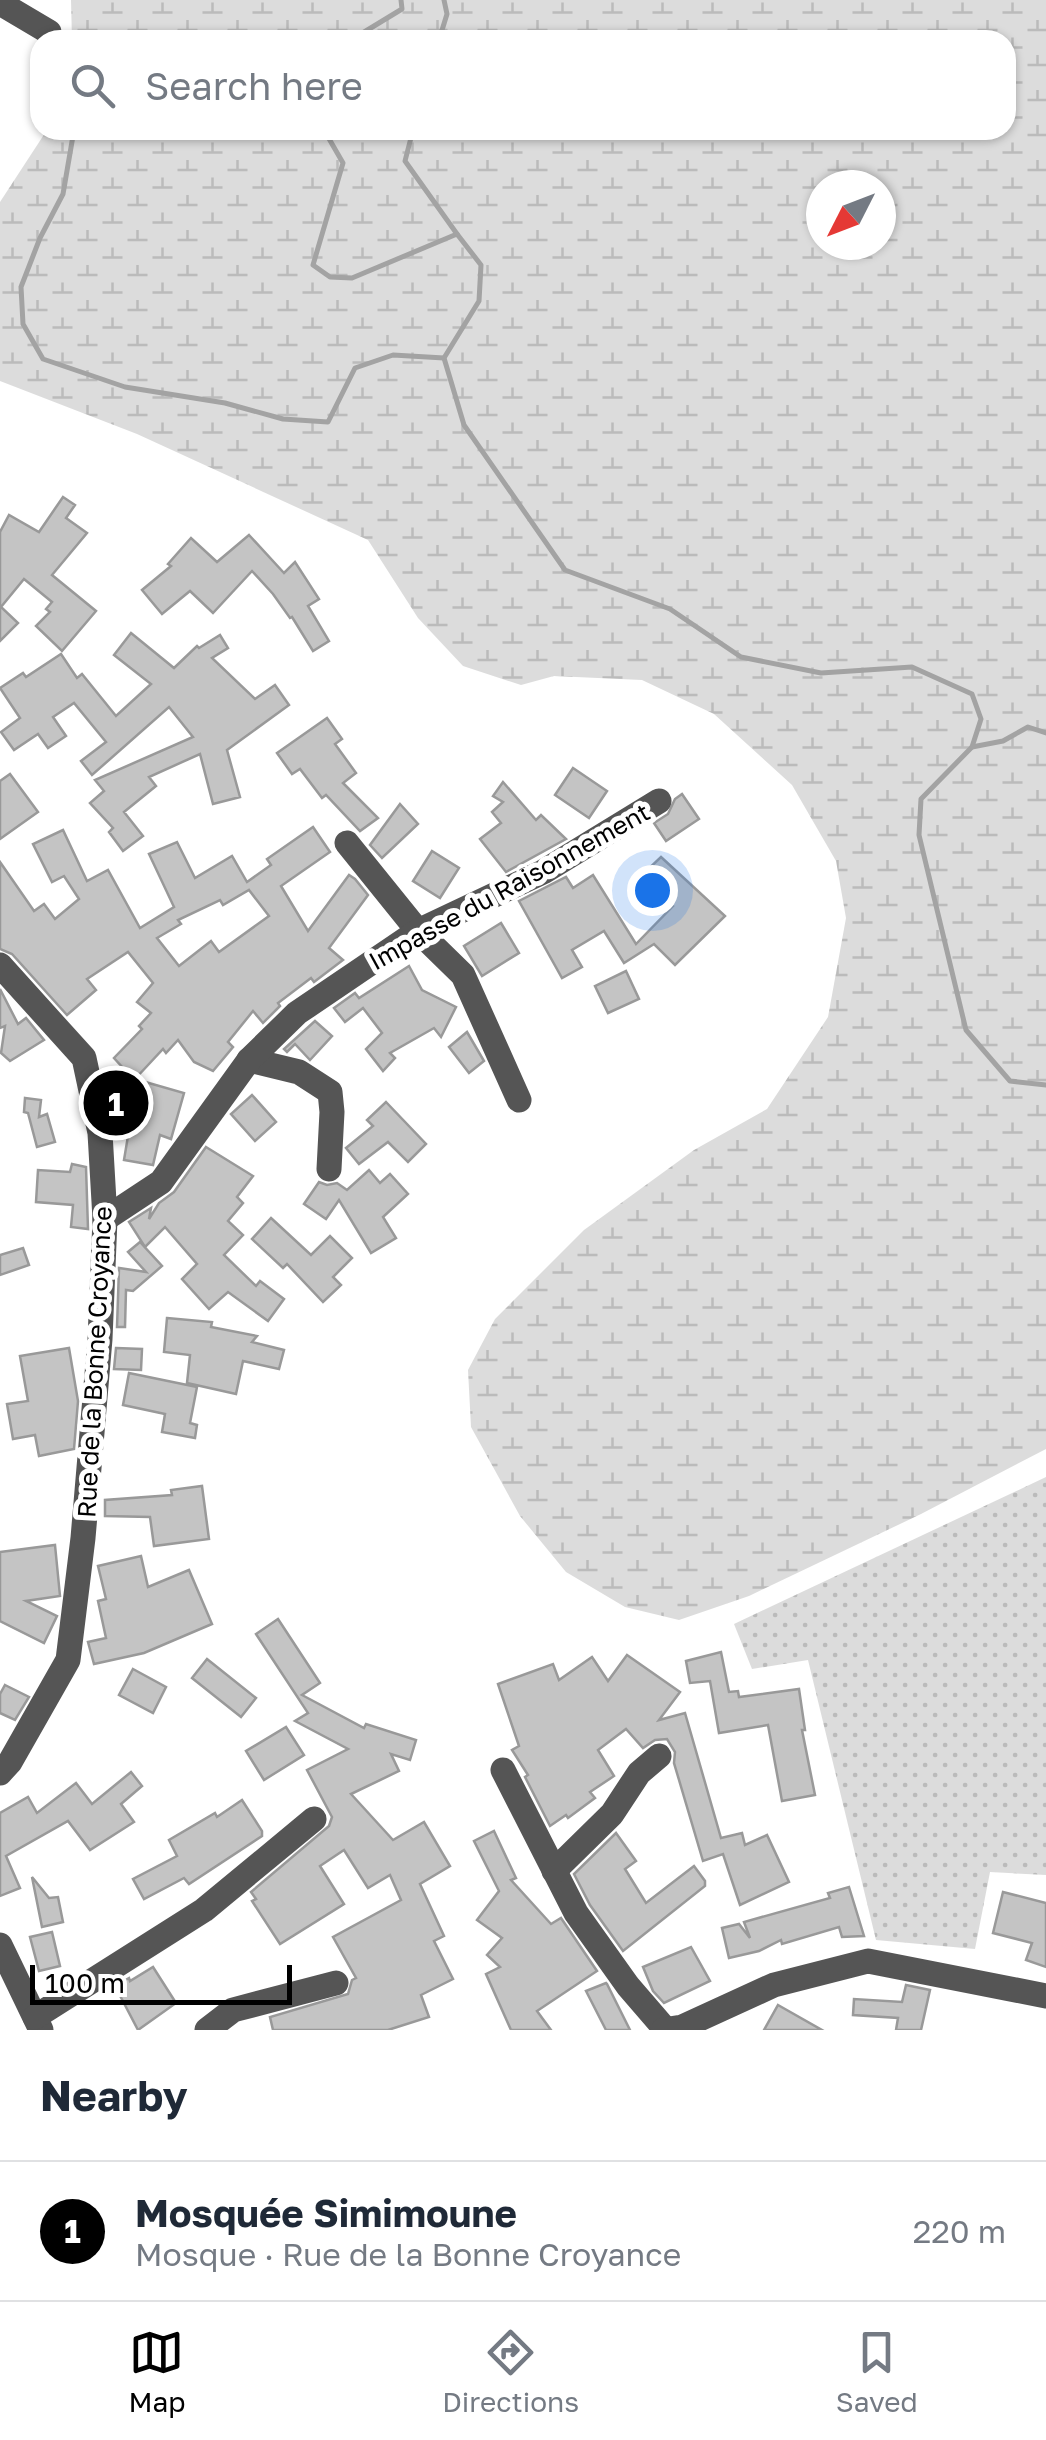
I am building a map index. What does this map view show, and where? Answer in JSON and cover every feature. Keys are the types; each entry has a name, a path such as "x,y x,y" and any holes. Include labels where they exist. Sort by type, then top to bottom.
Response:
{"street":[{"path":"0,3 45,30"},
{"name":"Impasse du Raisonnement","path":"105,1218 161,1182 249,1060 296,1012 418,931 543,872 659,801"},
{"path":"346,843 418,931 463,975 518,1100"},
{"name":"Rue de la Bonne Croyance","path":"0,965 84,1058 100,1133 105,1218 89,1466 68,1660 0,1773"},
{"path":"249,1060 299,1072 330,1092 329,1169"},
{"path":"554,1871 612,1814 639,1773 659,1756"},
{"path":"503,1770 586,1928 628,1986 673,2029 774,1985 868,1961 1046,1996"},
{"path":"0,1946 38,2024 204,1910 314,1819"},
{"path":"207,2030 233,2010 336,1983"}],"green space":[{"path":"71,0 1046,0 1046,1449 749,1596 679,1620 625,1607 566,1572 520,1516 471,1427 468,1370 495,1319 584,1230 694,1150 767,1109 828,1017 846,918 836,861 792,785 714,714 642,680 554,676 521,685 463,666 418,618 368,540 137,434 0,381 0,202 40,140 1016,140 1016,30 72,30"},
{"path":"1046,1477 1046,1875 990,1872 975,1949 876,1940 808,1660 752,1669 734,1624"}],"building":[{"path":"63,497 75,505 66,518 87,533 52,575 96,611 62,651 36,626 50,612 46,609 52,602 24,579 1,607 18,623 0,641 0,532 9,515 39,532"},
{"path":"249,535 284,573 295,562 319,599 308,606 329,641 313,651 292,617 252,571 213,613 190,591 162,614 142,590 171,566 168,564 191,538 217,562"},
{"path":"131,633 174,668 197,646 220,635 228,648 212,658 255,699 275,685 289,705 227,750 240,797 213,804 200,754 149,777 156,786 124,812 143,836 123,851 109,832 113,828 90,803 104,791 95,780 193,737 169,707 92,775 81,761 106,742 74,703 53,717 66,736 48,748 38,734 14,750 1,732 20,718 0,688 23,673 26,677 61,654 77,678 82,674 116,716 151,684 114,655"},
{"path":"327,718 342,739 335,744 356,773 343,783 378,818 360,831 326,795 322,798 300,769 292,774 277,753"},
{"path":"573,768 607,791 589,818 555,795"},
{"path":"10,774 38,812 0,839 0,781"},
{"path":"503,782 536,820 541,815 566,839 506,872 480,839 501,823 492,812 503,802 493,796"},
{"path":"682,794 699,819 666,841 654,823 668,814"},
{"path":"400,804 418,824 382,858 370,845"},
{"path":"313,827 330,852 281,886 308,931 349,875 368,895 329,948 343,960 278,1003 280,1006 263,1023 253,1011 228,1042 233,1047 213,1071 194,1062 178,1040 166,1053 163,1049 135,1079 184,1093 171,1139 160,1135 153,1165 124,1160 129,1130 113,1115 106,1085 123,1068 114,1058 142,1029 139,1026 151,1013 137,1002 153,983 128,952 87,979 96,990 67,1015 12,954 0,949 0,862 34,911 44,904 55,919 79,899 64,876 52,882 33,844 63,830 87,881 108,870 140,928 174,907 149,854 177,842 195,878 232,856 247,882 271,865 267,859","holes":["249,890 269,916 219,952 211,941 179,966 157,938 181,924 178,920 220,900 223,905"]},
{"path":"432,851 459,868 440,898 413,881"},
{"path":"661,857 725,916 675,965 654,944 624,963 604,931 572,950 582,967 562,978 519,901 566,877 573,888 593,875 636,944 673,906 642,875"},
{"path":"501,923 519,953 482,976 464,946"},
{"path":"409,966 422,990 456,1007 441,1037 434,1028 390,1053 395,1058 383,1071 366,1049 382,1033 363,1008 345,1022 334,1008 355,993 359,998"},
{"path":"626,971 639,999 608,1013 595,986"},
{"path":"0,989 18,1024 26,1018 44,1040 10,1061 1,1053 5,1026 0,1028"},
{"path":"315,1021 332,1036 310,1060 295,1044 287,1052 284,1049"},
{"path":"467,1032 484,1061 469,1073 449,1047"},
{"path":"252,1095 276,1122 255,1141 231,1114"},
{"path":"25,1098 41,1100 39,1117 47,1114 55,1142 37,1147 28,1113 24,1112"},
{"path":"386,1102 426,1144 408,1162 388,1142 359,1164 346,1148 373,1126 367,1120"},
{"path":"206,1147 253,1176 237,1197 243,1203 228,1221 243,1235 224,1255 256,1286 260,1281 284,1299 268,1321 228,1292 209,1309 182,1279 197,1264 165,1227 145,1247 129,1222 151,1208 149,1219"},
{"path":"72,1164 86,1167 88,1229 71,1227 73,1205 36,1202 38,1170 70,1172"},
{"path":"369,1170 380,1183 390,1174 408,1194 383,1217 396,1238 371,1253 339,1200 326,1219 304,1204 319,1182 337,1183 347,1190"},
{"path":"271,1218 311,1255 330,1236 352,1258 333,1277 341,1285 323,1302 287,1264 283,1268 252,1239"},
{"path":"140,1242 162,1266 133,1291 126,1290 125,1327 117,1327 119,1268 146,1272 128,1252"},
{"path":"23,1248 29,1265 0,1275 0,1255"},
{"path":"167,1318 212,1322 211,1327 257,1336 252,1342 284,1350 279,1369 243,1361 236,1394 187,1383 190,1355 164,1352"},
{"path":"69,1348 78,1401 74,1449 39,1456 35,1435 13,1439 7,1404 28,1401 20,1356"},
{"path":"116,1348 142,1349 141,1370 114,1369"},
{"path":"129,1373 197,1387 190,1423 197,1425 195,1438 162,1432 165,1414 123,1405"},
{"path":"202,1486 209,1539 154,1546 150,1517 105,1516 105,1500 172,1495 171,1490"},
{"path":"55,1545 60,1596 26,1601 57,1616 44,1643 0,1621 0,1552"},
{"path":"141,1556 148,1587 189,1570 212,1624 144,1653 94,1664 88,1642 106,1638 98,1601 106,1599 98,1566"},
{"path":"278,1619 320,1683 302,1695 364,1728 366,1724 416,1740 410,1760 391,1754 399,1771 351,1794 393,1840 424,1822 450,1866 420,1884 444,1936 434,1941 453,1979 421,1995 429,2017 388,2030 273,2030 270,2017 348,1994 356,1978 333,1937 401,1900 390,1875 368,1888 344,1850 320,1866 344,1904 280,1944 252,1901 256,1899 251,1892 329,1826 332,1817 307,1770 348,1749 295,1721 308,1713 256,1634"},
{"path":"721,1652 729,1692 738,1691 739,1697 799,1689 802,1730 815,1795 782,1801 768,1725 719,1733 710,1681 690,1683 686,1661"},
{"path":"627,1655 680,1692 659,1720 685,1713 721,1838 742,1833 745,1845 767,1835 789,1882 740,1905 723,1854 703,1861 674,1763 675,1752 667,1739 655,1740 643,1748 626,1729 598,1750 614,1776 590,1792 595,1798 550,1826 525,1777 528,1775 512,1750 519,1746 498,1684 553,1664 559,1680 592,1657 608,1681"},
{"path":"207,1659 256,1698 241,1717 192,1678"},
{"path":"133,1669 166,1687 153,1713 119,1695"},
{"path":"5,1685 29,1697 15,1720 0,1713 0,1694"},
{"path":"286,1727 304,1755 264,1780 246,1751"},
{"path":"131,1772 142,1786 121,1804 134,1822 90,1850 68,1821 6,1856 20,1888 0,1896 0,1813 28,1797 37,1813 76,1783 92,1804"},
{"path":"242,1800 262,1836 189,1884 184,1878 144,1899 133,1879 177,1856 169,1840"},
{"path":"494,1831 516,1878 511,1880 551,1924 561,1918 597,1971 537,2011 551,2030 511,2030 486,1974 500,1967 487,1955 502,1938 477,1920 499,1891 474,1841"},
{"path":"616,1833 636,1861 625,1869 646,1903 694,1866 705,1881 705,1886 623,1951 590,1905 574,1874"},
{"path":"32,1877 49,1898 58,1897 63,1922 42,1927"},
{"path":"849,1887 864,1936 842,1937 839,1927 782,1944 781,1940 759,1951 729,1958 722,1928 739,1924 750,1938 744,1922 830,1898 828,1893"},
{"path":"1003,1892 1046,1903 1046,1967 1026,1960 1032,1943 993,1933"},
{"path":"52,1932 60,1966 39,1971 30,1937"},
{"path":"691,1947 710,1981 664,2003 653,1991 643,1967"},
{"path":"153,1967 176,2003 138,2030 115,1986"},
{"path":"606,1983 630,2030 606,2030 586,1991"},
{"path":"906,1985 930,1990 921,2030 896,2030 898,2018 853,2015 854,1999 902,2002"},
{"path":"778,2005 822,2030 764,2030"}],"waterway":[{"path":"367,30 402,9 401,0"},
{"path":"442,30 447,14 444,0"},
{"path":"72,140 63,194 21,287 23,324 43,359 125,387 225,403 283,419 328,422 355,368 393,355 444,358"},
{"path":"330,140 343,163 313,265 330,277 352,278 457,234 481,265 479,301 444,358 464,425 565,570 670,609 741,657 821,673 912,667 972,694 981,719 972,747 921,799 919,835 966,1030 1010,1081 1046,1085"},
{"path":"410,140 405,161 457,234"},
{"path":"972,747 1003,741 1028,727 1046,733"}],"place":[{"name":"Mosquée Simimoune","path":"116,1103"}]}
